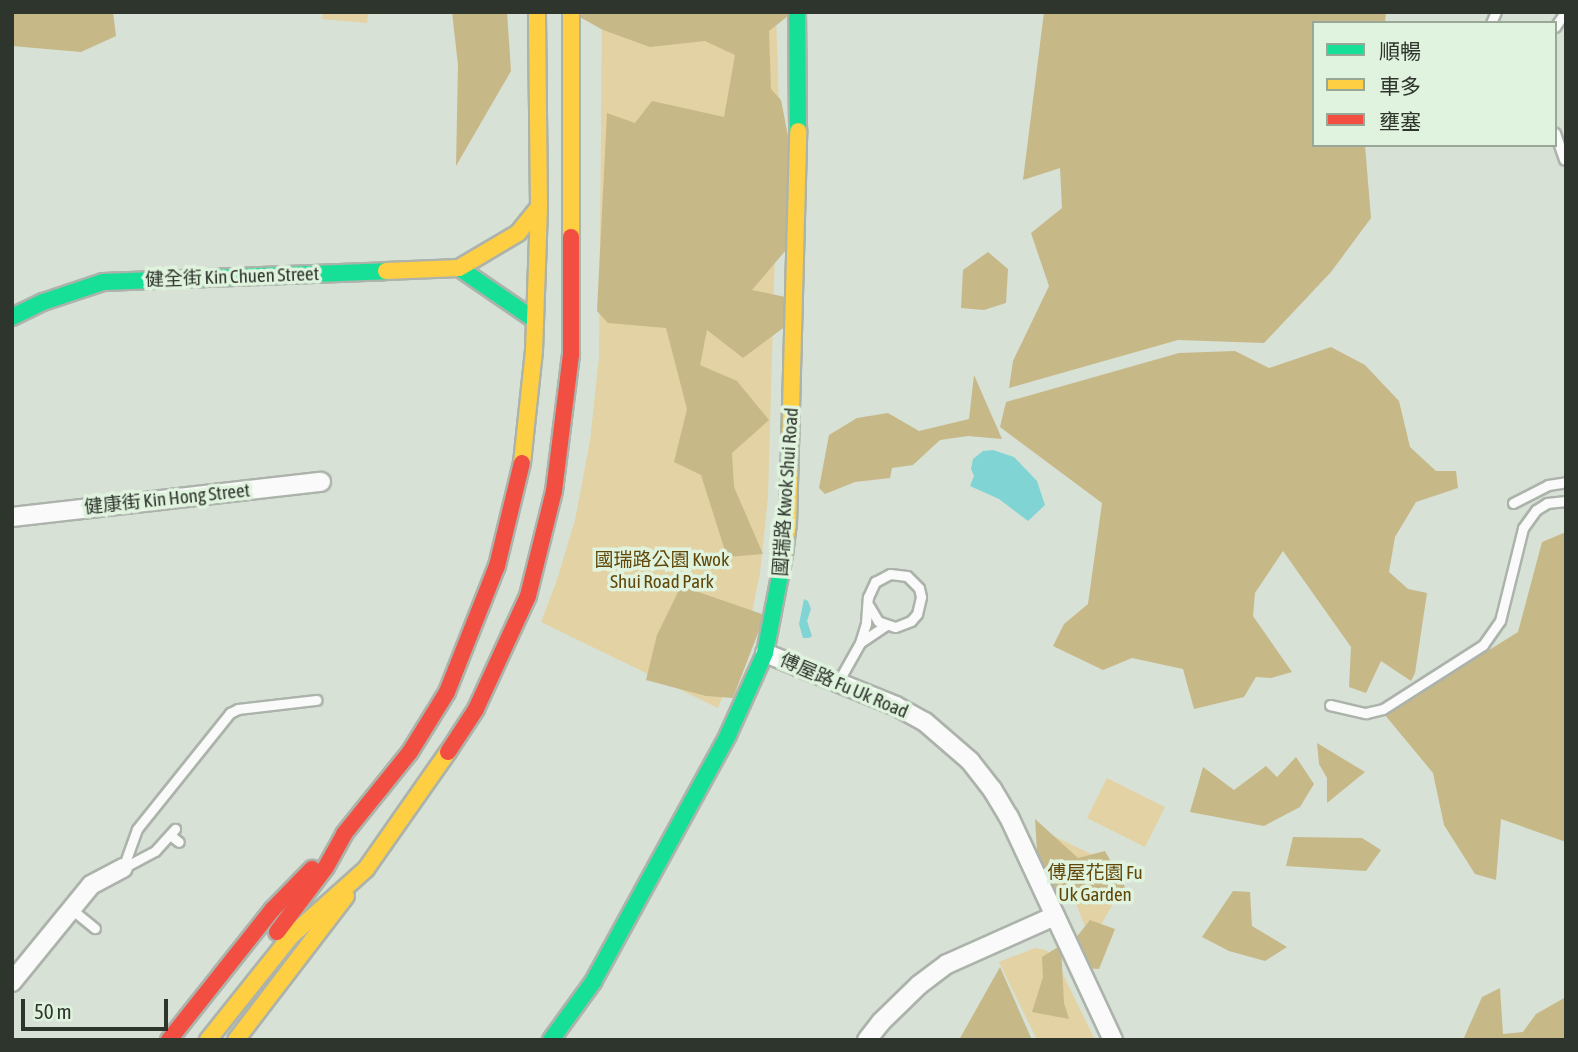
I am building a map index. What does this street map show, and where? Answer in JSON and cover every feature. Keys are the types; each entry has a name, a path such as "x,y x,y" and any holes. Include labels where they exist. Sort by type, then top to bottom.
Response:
{"main road":[{"path":"169,1040 273,909 344,834 410,752 447,692 489,587 513,509 527,440 539,207 537,12"},
{"path":"236,1040 310,947 425,789 476,709 517,625 545,533 561,450 571,354 571,12"},
{"name":"國瑞路 Kwok Shui Road","path":"551,1040 593,982 648,886 728,735 765,653 781,581 788,524 799,190 797,12"},
{"name":"健全街 Kin Chuen Street","path":"12,317 43,302 103,282 459,268 518,233 539,207"},
{"path":"459,268 535,320"},
{"path":"190,1040 326,867 344,834"},
{"path":"208,1040 291,936 366,869"}],"street":[{"name":"健康街 Kin Hong Street","path":"12,517 321,482"},
{"name":"傅屋路 Fu Uk Road","path":"765,653 838,682 925,722 970,761 1009,817 1113,1040"},
{"path":"12,982 91,885 123,868"},
{"path":"867,1040 909,994 947,964 1055,916"}],"lane":[{"path":"1557,138 1565,160"},
{"path":"1513,503 1548,485 1566,482"},
{"path":"1330,705 1366,713 1383,709 1483,645 1500,621 1523,528 1536,510 1547,503 1566,501"},
{"path":"838,682 860,643 871,589 882,576 899,573 914,581 921,597 917,614 904,625 886,625 878,621 869,606"},
{"path":"860,643 886,625"},
{"path":"123,868 137,829 230,713 238,709 316,700"},
{"path":"123,868 155,851 173,832 180,842"},
{"path":"70,908 95,928"}],"green space":[{"path":"12,12 113,12 116,36 81,52 12,46"},
{"path":"323,12 369,12 367,23 322,19"},
{"path":"452,12 507,12 511,71 456,166 458,65"},
{"path":"582,12 793,12 769,31 771,89 781,100 790,146 786,250 752,290 790,298 790,323 743,358 707,330 700,365 737,381 769,420 732,453 734,487 763,554 727,557 701,475 674,462 687,409 666,328 608,323 597,311 607,113 635,123 652,101 724,117 735,55 705,41 650,47 603,30 578,16"},
{"name":"國瑞路公園 Kwok Shui Road Park","path":"602,12 776,12 779,108 768,497 760,573 748,632 718,708 541,622 575,520 590,441 599,357"},
{"path":"1044,12 1386,12 1385,21 1312,21 1312,147 1365,147 1371,218 1331,272 1264,343 1178,340 1009,388 1013,361 1049,286 1031,233 1062,208 1060,168 1023,180"},
{"path":"988,252 1008,269 1006,303 984,310 961,308 963,270"},
{"path":"1331,347 1365,365 1399,401 1410,447 1436,471 1456,471 1458,488 1416,502 1395,537 1389,572 1408,589 1427,593 1415,673 1411,681 1381,661 1366,693 1349,687 1351,647 1283,551 1255,593 1253,616 1292,672 1271,678 1256,677 1244,697 1194,709 1183,669 1132,658 1103,670 1053,646 1064,624 1088,604 1102,503 1000,427 1006,402 1179,353 1235,351 1269,368"},
{"path":"974,375 1002,439 968,436 940,440 913,465 892,468 890,478 855,482 825,494 819,488 829,435 857,418 888,413 919,431 969,419"},
{"path":"1566,532 1566,842 1501,819 1496,880 1475,874 1444,825 1433,773 1385,715 1518,632 1542,542"},
{"path":"681,586 765,615 733,698 706,696 646,680 657,635"},
{"path":"1317,743 1365,772 1327,803 1327,778 1319,764"},
{"path":"1296,757 1314,784 1300,807 1264,826 1190,812 1203,767 1234,790 1266,766 1277,777"},
{"path":"1107,778 1165,807 1145,847 1087,818"},
{"name":"傅屋花園 Fu Uk Garden","path":"1035,819 1078,858 1105,851 1130,896 1103,891 1061,902 1037,851"},
{"name":"傅屋花園 Fu Uk Garden","path":"1047,833 1131,873 1096,933 1089,936"},
{"path":"1293,837 1362,838 1381,850 1366,871 1286,866"},
{"path":"1233,891 1250,892 1252,926 1287,947 1265,961 1229,951 1202,937"},
{"path":"1090,920 1115,929 1099,969 1087,968 1075,939"},
{"path":"1061,945 1064,1003 1069,1019 1032,1012 1043,977 1042,957"},
{"path":"1035,948 1046,950 1056,960 1095,1040 1037,1040 999,962"},
{"path":"1000,967 1032,1040 959,1040"},
{"path":"1500,988 1503,1034 1523,1032 1536,1014 1566,997 1566,1040 1463,1040 1482,997"}],"water":[{"path":"993,450 1014,457 1037,481 1045,505 1028,521 999,499 970,486 974,476 971,469 973,459 983,451"},
{"path":"804,599 808,601 811,609 807,621 812,636 809,638 803,638 799,624"}],"traffic: fast":[{"path":"797,12 798,131"},
{"path":"459,268 535,320"},
{"path":"12,317 43,302 103,282 386,271"},
{"path":"551,1040 593,982 728,735 765,653 784,555"}],"traffic: slow":[{"path":"522,463 534,351 539,207 537,12"},
{"path":"571,12 571,237"},
{"path":"784,555 788,524 798,131"},
{"path":"386,271 459,268 518,233 539,207"},
{"path":"208,1040 291,936 366,869 448,752"},
{"path":"236,1040 346,896"}],"traffic: jam":[{"path":"448,752 476,709 528,596 554,491 571,354 571,237"},
{"path":"277,932 326,867 344,834 410,752 447,692 497,566 522,463"},
{"path":"169,1040 273,909 312,869"}]}
